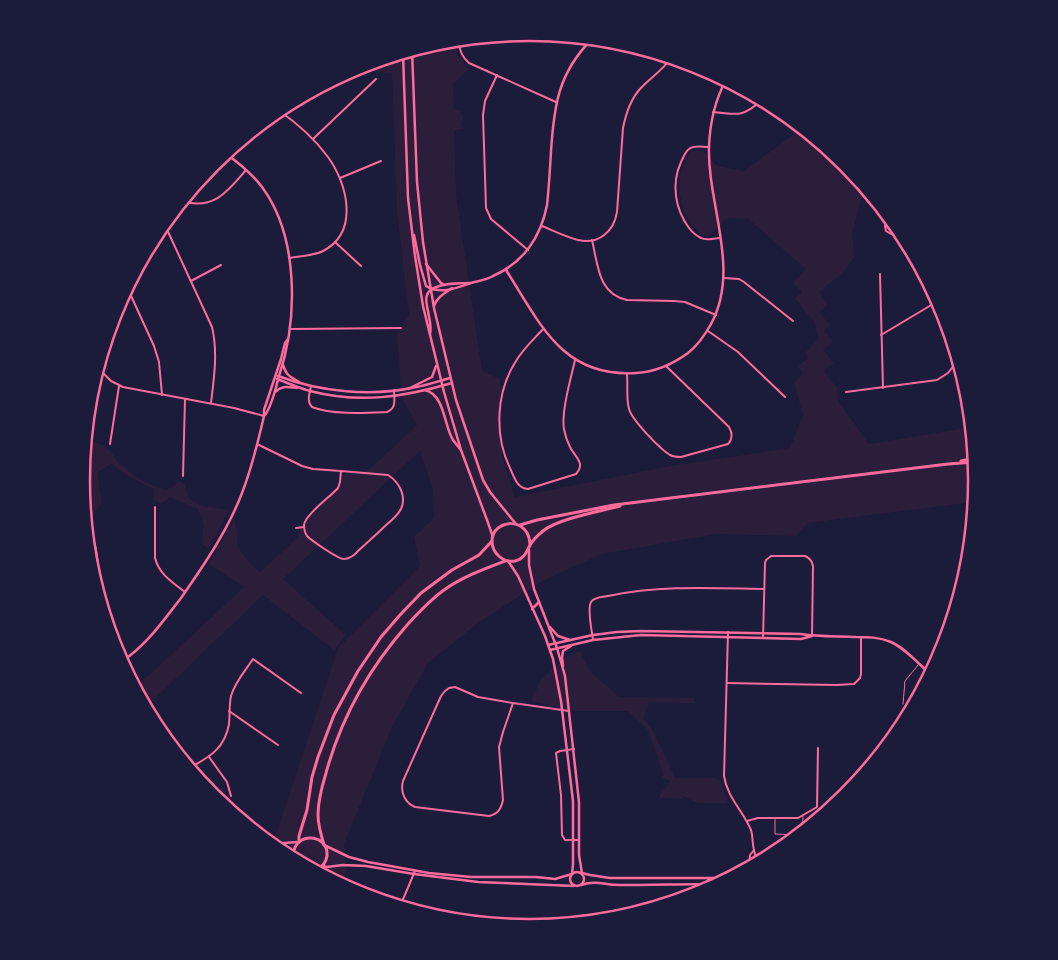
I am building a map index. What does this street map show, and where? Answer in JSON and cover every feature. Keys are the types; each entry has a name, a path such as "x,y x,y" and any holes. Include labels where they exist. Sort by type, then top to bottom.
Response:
{"main road":[{"path":"294,850 305,816 312,777 318,757 334,715 364,661 400,615 421,593 452,570 479,555 499,527 505,524 518,524 614,505 967,461"},
{"path":"322,866 327,854 318,814 333,748 346,719 373,669 403,629 442,591 470,575 523,557 539,534 552,525 637,502"},
{"path":"518,524 529,535 529,547"},
{"path":"492,539 495,553 498,557 507,561"},
{"path":"298,842 304,838 313,838 319,840 324,845"}],"street":[{"path":"411,224 426,286 431,289 460,287 489,278 506,270 518,261 536,239 542,226 547,205 556,102 564,79 585,45"},
{"path":"459,47 464,59 469,63 556,102"},
{"path":"412,57 416,172 426,262 434,308 450,378 483,480 490,492 518,524"},
{"path":"403,60 406,165 411,224 429,336 440,381 461,450 488,522 492,539"},
{"path":"542,226 578,240 592,240 602,237 608,232 616,216 623,128 628,106 640,89 666,64"},
{"path":"497,76 485,101 483,114 486,208 491,219 528,250"},
{"path":"313,139 376,79"},
{"path":"506,270 554,342 575,360 591,368 604,372 642,373 666,366 692,350 708,331 716,315 723,293 724,278 709,147 710,129 718,97 723,86"},
{"path":"714,112 742,114 756,105"},
{"path":"285,115 313,139 330,161 340,178 346,202 346,218 343,231 335,242 316,254 289,258"},
{"path":"709,147 690,148 682,159 676,178 676,199 681,214 692,231 699,237 707,239 720,238"},
{"path":"128,657 150,637 184,592 231,518 250,472 264,410 283,365 288,345 292,292 289,258 282,231 272,204 262,188 246,170 231,159"},
{"path":"340,178 381,161"},
{"path":"189,203 201,204 222,196 246,170"},
{"path":"885,224 886,231 892,234"},
{"path":"168,231 208,317 215,338 211,403"},
{"path":"592,240 601,279 613,295 627,300 685,302 716,315"},
{"path":"335,242 361,266"},
{"path":"426,262 441,283 445,285"},
{"path":"191,281 221,265"},
{"path":"880,274 883,388"},
{"path":"724,278 739,279 744,282 793,321"},
{"path":"429,336 431,328 426,299 431,289 438,286 472,283"},
{"path":"434,308 436,301 452,288"},
{"path":"131,296 156,351 162,395"},
{"path":"881,335 931,305"},
{"path":"290,328 401,328"},
{"path":"544,329 516,360 501,399 500,428 503,450 517,484 523,489 576,474 580,469 578,459 566,438 563,422 575,360"},
{"path":"708,331 738,352 785,397"},
{"path":"264,416 269,408 274,392 285,343 288,339"},
{"path":"283,365 289,377 303,384"},
{"path":"408,389 432,377 436,366"},
{"path":"627,374 628,405 631,416 637,424 672,456 681,457 728,444 732,437 729,427 666,366"},
{"path":"846,392 937,380 948,373 953,366"},
{"path":"103,374 119,386 132,390 211,403 264,416"},
{"path":"277,378 330,389 352,391 408,389 450,378"},
{"path":"277,378 310,391 351,398 394,396 452,383"},
{"path":"311,385 309,398 310,404 314,408 339,412 390,411 394,405 394,390"},
{"path":"110,444 119,386"},
{"path":"274,392 285,386 301,388"},
{"path":"425,390 436,398 445,416 452,439 461,450"},
{"path":"183,476 184,399"},
{"path":"257,444 302,466 313,469 341,471 382,474 393,478 403,496 402,508 354,555 344,559 336,557 308,537 304,526 307,518 338,488 341,471"},
{"path":"155,507 156,565 162,573 184,592"},
{"path":"296,528 304,526"},
{"path":"529,547 529,565 534,589 557,648 566,681 579,802 579,855 585,880 581,885"},
{"path":"764,638 765,563 771,556 805,556 810,559 813,566 812,636"},
{"path":"507,561 518,576 548,645 557,677 573,801 573,864 570,880 574,886"},
{"path":"593,640 590,609 591,602 596,598 656,588 764,589"},
{"path":"532,609 539,602"},
{"path":"548,624 558,636 570,640"},
{"path":"728,632 725,781 730,796 751,831 756,855"},
{"path":"656,634 728,632 880,638 890,641 903,650 925,669"},
{"path":"548,645 593,635 636,633 801,639 812,636"},
{"path":"550,650 636,633"},
{"path":"727,683 854,684 861,674 861,637"},
{"path":"563,670 562,658 564,652 566,648 574,644"},
{"path":"195,765 216,752 222,744 226,735 234,687 253,659 300,693"},
{"path":"514,703 500,742 499,756 503,800 502,806 496,814 490,816 415,807 407,802 402,789 403,782 442,696 450,688 457,688 478,697 569,711"},
{"path":"230,711 278,745"},
{"path":"746,822 758,818 798,818 817,807 818,748"},
{"path":"574,749 556,753 561,795 562,835 565,840 579,840"},
{"path":"209,757 227,782 231,796"},
{"path":"282,843 298,842"},
{"path":"324,845 357,859 414,872"},
{"path":"750,859 754,850"},
{"path":"322,866 366,866 493,883 574,886 591,882 617,886 699,884"},
{"path":"457,878 536,877 555,879 578,871 590,876 610,878 715,877"},
{"path":"402,900 414,872"}],"lane":[{"path":"903,704 904,681 919,664"},
{"path":"802,816 802,823"},
{"path":"775,818 775,834 787,835"}],"shaded area":[{"path":"457,48 457,54 469,69 453,84 454,109 461,111 461,115 463,115 461,127 469,128 454,130 456,194 482,371 500,379 502,455 515,497 670,466 790,448 803,415 794,382 803,373 798,366 808,358 805,353 818,339 815,324 795,298 802,292 793,282 806,269 748,219 726,218 711,235 702,236 687,217 680,195 680,184 681,173 691,151 702,150 717,166 744,171 796,132 818,150 862,195 852,235 854,257 844,272 819,292 828,305 819,312 830,325 824,330 833,342 823,350 834,363 824,371 837,388 838,401 869,444 965,428 967,451 967,503 808,523 796,536 717,534 602,554 544,580 477,624 428,663 392,727 344,844 347,873 342,877 310,860 275,837 338,648 420,566 414,537 434,518 433,489 420,451 283,579 346,635 334,650 263,595 151,702 140,683 244,587 209,564 235,517 238,547 249,562 260,572 297,538 301,526 340,487 344,474 369,470 417,425 402,398 397,336 409,315 397,211 392,73 377,72 377,69 415,56"},
{"path":"92,441 103,445 114,455 117,462 139,479 166,490 174,486 178,481 185,484 188,498 202,506 229,510 209,549 202,544 204,524 198,509 170,497 161,504 154,500 154,489 128,476 111,464 98,472 102,502 92,517 90,470"},
{"path":"580,651 590,671 619,697 694,698 694,703 649,702 643,719 652,728 675,778 714,778 721,782 728,803 698,803 678,794 685,799 660,798 660,795 670,781 662,777 663,773 648,730 628,711 576,711 531,701 541,680 564,658"}]}
